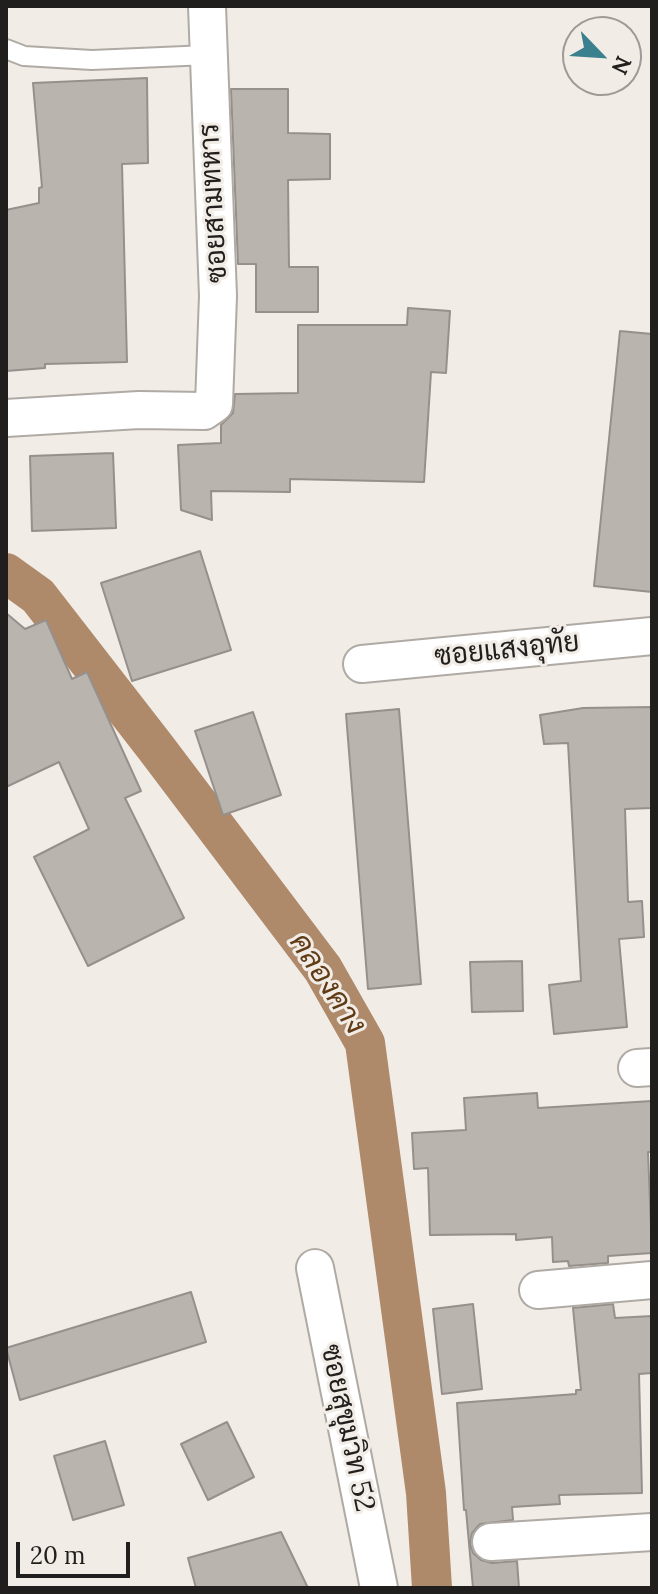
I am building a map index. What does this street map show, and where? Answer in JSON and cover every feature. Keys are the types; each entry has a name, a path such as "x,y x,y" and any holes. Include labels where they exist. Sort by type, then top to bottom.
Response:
{"street":[{"name":"ซอยสามทหาร","path":"6,418 139,410 204,411 212,407 215,399 218,296 207,6"},
{"name":"ซอยแสงอุทัย","path":"362,664 652,636"},
{"name":"ซอยสุขุมวิท 52","path":"315,1268 379,1588"},
{"path":"538,1290 652,1280"},
{"path":"491,1542 652,1532"}],"lane":[{"path":"6,49 24,56 92,60 208,55"}],"building":[{"path":"147,78 148,163 122,164 127,362 45,364 45,368 6,371 6,210 39,203 39,188 42,187 33,83"},
{"path":"231,89 288,89 288,133 330,134 330,179 288,180 289,267 318,267 318,312 256,312 256,264 238,264"},
{"path":"408,308 450,311 446,373 431,372 424,482 290,479 290,492 211,491 212,520 181,510 178,445 221,443 221,425 233,413 235,394 298,393 298,325 407,325"},
{"path":"620,331 652,334 652,592 594,586"},
{"path":"113,453 116,528 32,531 30,456"},
{"path":"200,551 231,650 132,681 101,583"},
{"path":"6,613 25,629 46,620 72,679 87,672 141,791 125,798 184,918 88,966 34,857 89,829 59,762 6,787"},
{"path":"652,707 652,808 625,809 628,902 642,901 644,937 619,939 627,1027 554,1034 549,985 581,981 568,743 544,744 540,715 583,708"},
{"path":"399,709 421,984 368,989 346,714"},
{"path":"253,712 281,795 223,815 195,731"},
{"path":"522,961 523,1011 472,1012 470,962"},
{"path":"537,1093 538,1108 652,1101 652,1152 648,1152 652,1253 608,1256 608,1263 569,1266 568,1261 553,1262 552,1237 516,1240 516,1234 430,1235 428,1168 414,1169 412,1133 466,1130 464,1098"},
{"path":"191,1292 206,1342 20,1400 6,1348"},
{"path":"473,1304 482,1389 442,1394 433,1309"},
{"path":"613,1304 615,1318 652,1316 652,1373 639,1374 642,1493 559,1495 560,1504 512,1507 513,1520 480,1524 472,1533 470,1543 473,1553 481,1560 492,1563 517,1561 519,1588 473,1588 457,1403 576,1394 576,1390 581,1390 573,1308"},
{"path":"227,1422 254,1477 208,1500 181,1444"},
{"path":"105,1441 124,1505 73,1520 54,1456"},
{"path":"281,1532 308,1588 196,1588 188,1558"}],"waterway":[{"name":"คลองคาง","path":"6,573 38,596 156,748 323,969 365,1043 426,1493 432,1588"}]}
